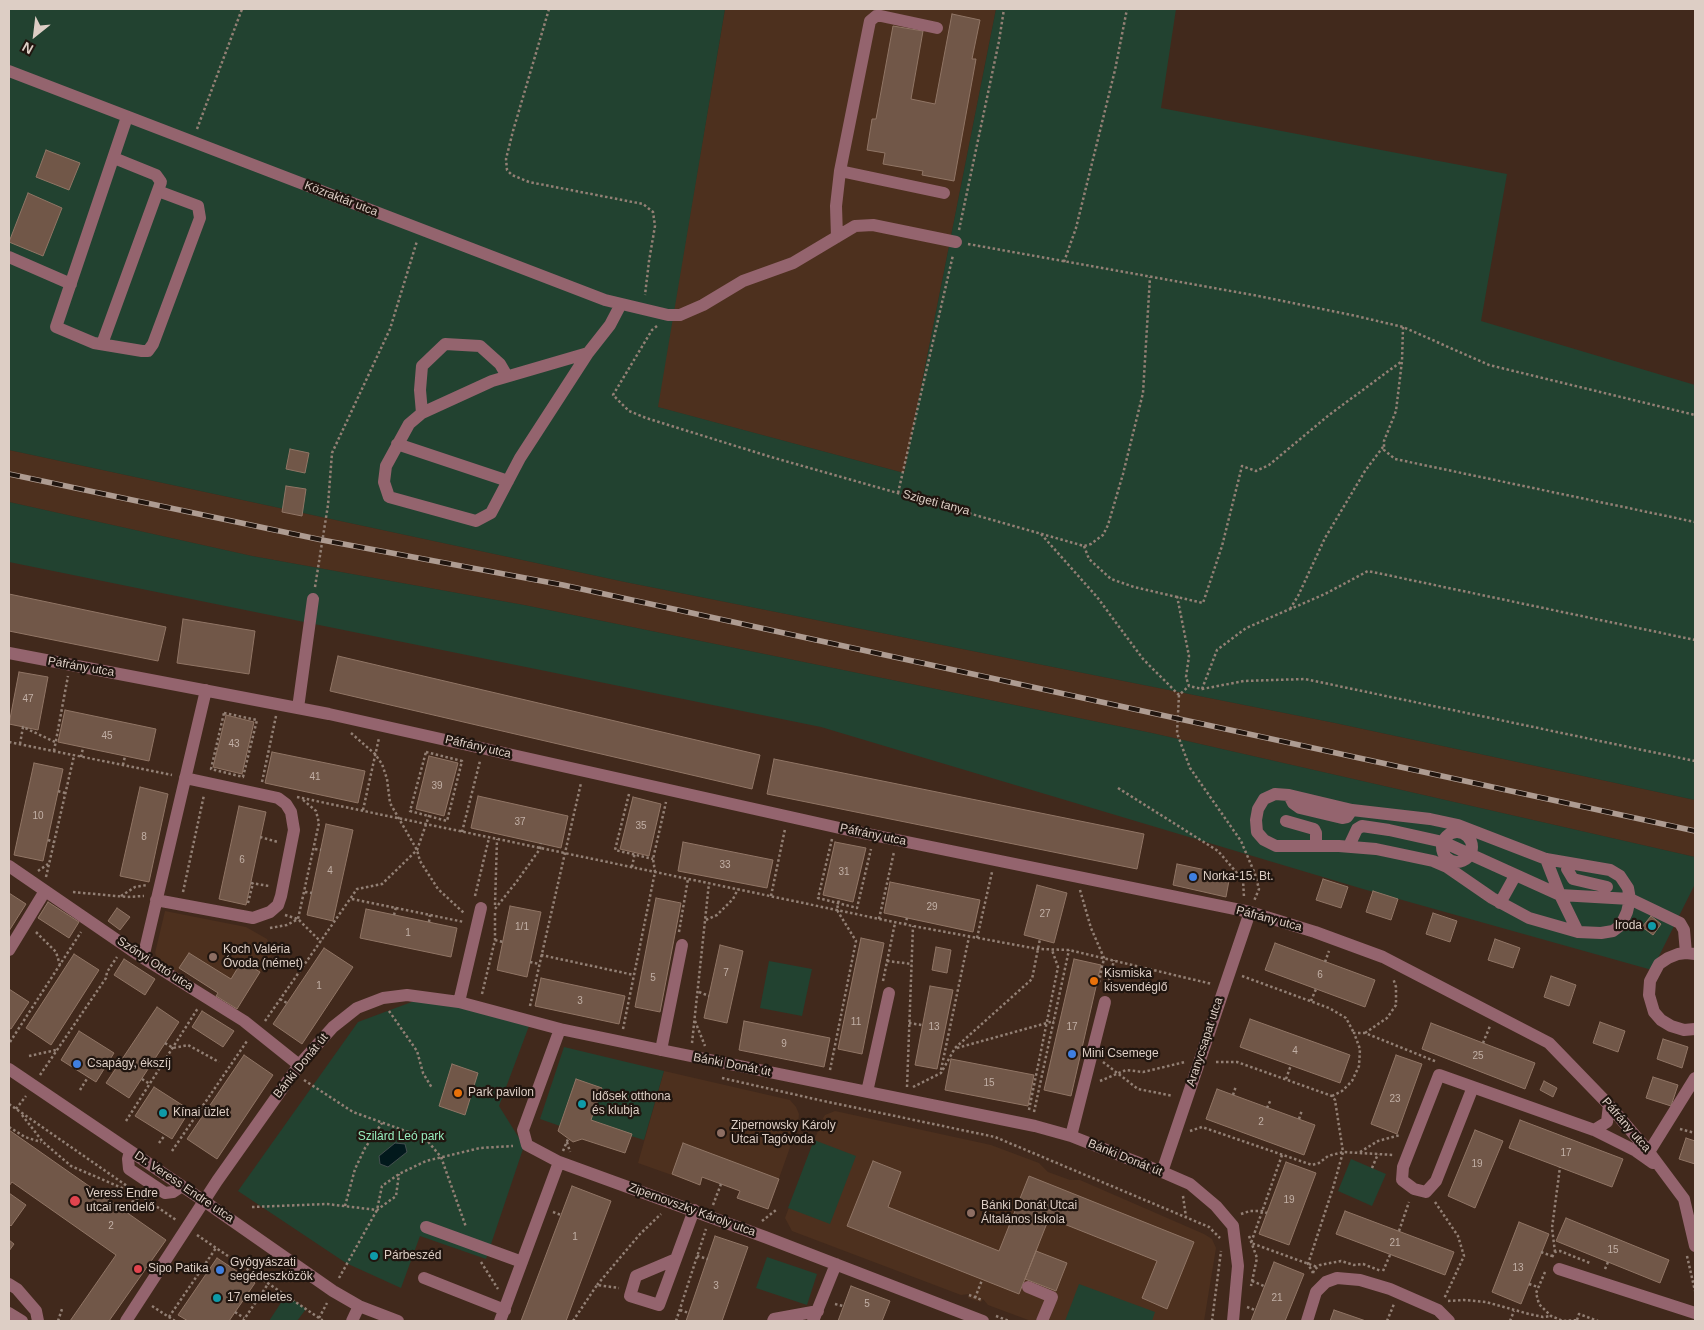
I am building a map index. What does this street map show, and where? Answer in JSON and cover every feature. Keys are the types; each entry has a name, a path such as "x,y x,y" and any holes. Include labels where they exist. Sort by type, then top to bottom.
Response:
{"street":[{"path":"837,237 836,206 840,171 870,21 876,16 881,16 937,28"},
{"name":"Közraktár utca","path":"9,71 605,300 672,315"},
{"path":"128,118 56,327 94,343 142,351 148,350 153,344 200,218 198,206 158,190"},
{"path":"102,344 161,182 156,175 114,158"},
{"path":"840,171 944,193"},
{"path":"672,315 703,305 743,281 793,263 855,226 874,225 956,242"},
{"path":"9,258 71,284"},
{"path":"588,353 507,376 470,390 422,413 409,424 396,444 386,466 384,482 389,497 476,521 491,513 546,417 588,353 610,325 621,304"},
{"path":"422,413 420,390 422,366 445,344 480,346 500,364 507,376"},
{"path":"396,444 508,481"},
{"path":"298,708 314,600"},
{"name":"Páfrány utca","path":"9,653 298,708 854,831 1246,912 1315,932 1383,957 1549,1043 1609,1105 1690,1201 1691,1250"},
{"path":"143,958 154,898 182,777 206,690"},
{"path":"154,898 253,918 270,912 278,905 281,896 294,830 291,812 286,804 278,798 182,777"},
{"path":"1458,867 1398,852 1349,846 1276,846 1264,840 1257,832 1256,820 1258,809 1264,799 1275,794 1290,795 1293,803 1300,808 1342,818 1347,817 1352,810 1430,819 1445,838 1470,854 1560,895 1630,899 1680,923 1691,954 1668,958 1660,964 1650,980 1648,995 1654,1012 1661,1020 1671,1026 1684,1030 1695,1029"},
{"path":"1286,821 1314,830 1316,832 1316,846"},
{"path":"1349,846 1357,828 1362,826 1445,838 1475,837 1571,866 1610,870 1620,876 1628,888 1630,899 1627,912 1621,925 1601,934 1578,932 1528,918 1500,903 1458,867 1451,860 1445,838"},
{"path":"1458,867 1468,858 1475,837"},
{"path":"1433,860 1445,838"},
{"path":"1546,859 1560,895 1578,932"},
{"name":"Szőnyi Ottó utca","path":"9,866 45,887 89,921 143,958 244,1022 296,1069"},
{"path":"1555,882 1571,866"},
{"path":"1571,866 1574,879 1607,887"},
{"path":"1500,903 1515,876"},
{"path":"9,950 45,887"},
{"path":"459,1002 478,904"},
{"name":"Aranycsapat utca","path":"1162,1172 1229,971 1246,912"},
{"path":"661,1050 680,942"},
{"path":"867,1092 885,990"},
{"name":"Bánki Donát út","path":"126,1321 186,1227 296,1069 333,1027 357,1008 383,998 407,995 459,1002 560,1029 1035,1126 1070,1136 1162,1172 1190,1184 1216,1206 1233,1226 1238,1266 1236,1308 1233,1321"},
{"path":"1070,1136 1104,1002"},
{"path":"527,1145 523,1130 560,1029"},
{"name":"Dr. Veress Endre utca","path":"9,1069 333,1291 359,1306 398,1321"},
{"name":"Páfrány utca","path":"1420,1190 1402,1180 1404,1167 1439,1075 1594,1130 1636,1151 1663,1171"},
{"path":"1649,1152 1695,1078"},
{"path":"1420,1190 1436,1181 1473,1087"},
{"path":"1594,1130 1607,1122 1609,1105"},
{"name":"Zipernovszky Károly utca","path":"527,1145 559,1162 692,1213 836,1264 965,1318 987,1318"},
{"path":"424,1278 503,1316 559,1162"},
{"path":"676,1259 636,1276 630,1296 659,1305 676,1259 692,1213"},
{"path":"426,1227 522,1262"},
{"path":"773,1321 774,1319 815,1316 836,1264"},
{"path":"1559,1269 1695,1313"},
{"path":"1307,1321 1316,1292 1326,1282 1337,1278 1360,1280 1404,1295 1438,1310 1449,1321"},
{"path":"9,1284 17,1289 36,1311 38,1321"},
{"path":"1028,1287 1052,1297 1042,1321"},
{"path":"352,1321 359,1306"},
{"path":"9,1313 22,1321"}],"path":[{"path":"192,142 242,9"},
{"path":"549,9 513,131 506,159 507,170 512,175 529,182 643,204 653,212 655,226 648,261 644,309"},
{"path":"1064,262 1076,228 1128,9"},
{"path":"314,600 328,504 332,453 390,329 420,230"},
{"path":"956,242 1253,295 1403,327 1490,365 1695,415"},
{"path":"1150,277 1143,393 1108,525 1103,535 1091,544 1084,546 1089,559 1111,579 1134,587 1203,603 1222,546 1242,466 1256,471 1269,465 1328,415 1402,361"},
{"name":"Szigeti tanya","path":"672,315 652,330 613,394 629,411 646,418 771,456 1084,546"},
{"path":"1403,327 1402,361 1396,411 1384,441 1384,450 1395,459 1695,522"},
{"path":"1290,610 1325,538 1366,471 1384,446"},
{"path":"1040,532 1097,597 1144,659 1179,695"},
{"path":"1202,689 1217,650 1246,628 1290,610 1368,571 1695,640"},
{"path":"1177,596 1190,656 1186,677 1188,686"},
{"path":"54,751 69,672"},
{"path":"1188,686 1202,689 1244,681 1305,679 1695,761"},
{"path":"1188,686 1179,695 1177,733 1190,768 1241,841 1255,874 1259,889 1246,912"},
{"path":"260,788 278,704"},
{"path":"224,713 257,720 243,777 211,769 224,713"},
{"path":"363,810 382,726"},
{"path":"20,744 23,727 55,742"},
{"path":"350,732 375,754 382,764 387,779 390,802 417,850 420,861 438,889 469,921 350,899"},
{"path":"9,742 182,777"},
{"path":"81,757 83,748"},
{"path":"426,752 462,761 447,821 430,814 410,811 426,752"},
{"path":"45,887 74,755"},
{"path":"123,765 125,756"},
{"path":"462,832 481,758"},
{"path":"528,1013 584,771"},
{"path":"1118,788 1218,851 1243,880 1246,912"},
{"path":"182,899 206,789"},
{"path":"58,791 65,793"},
{"path":"622,1033 655,872 653,859 669,791"},
{"path":"629,792 615,850 635,853 653,859"},
{"path":"291,795 905,925 1038,949 1069,950 1216,985"},
{"path":"266,928 287,925 298,919 319,823 316,811 301,798"},
{"path":"332,804 333,798"},
{"path":"260,1028 357,889 382,884 417,850 430,814"},
{"path":"771,896 786,826"},
{"path":"481,1000 495,940 495,833"},
{"path":"260,837 282,843"},
{"path":"478,904 489,838"},
{"path":"832,839 818,898 857,908 871,848 864,846"},
{"path":"48,840 54,842"},
{"path":"495,909 540,849 541,843"},
{"path":"315,848 321,850"},
{"path":"878,919 895,848"},
{"path":"632,868 635,853"},
{"path":"33,875 49,863"},
{"path":"977,938 992,868"},
{"path":"700,881 701,876"},
{"path":"680,942 688,879"},
{"path":"120,897 135,887 154,883"},
{"path":"248,906 252,883 272,887 270,893"},
{"path":"690,1056 709,883"},
{"path":"706,920 717,915 743,884"},
{"path":"1078,886 1091,928 1104,958 1099,982 1097,982"},
{"path":"71,892 154,898"},
{"path":"305,892 312,893"},
{"path":"829,1074 856,941 837,910 839,899"},
{"path":"394,915 396,907"},
{"path":"270,912 298,919 320,942"},
{"path":"429,922 430,915"},
{"path":"905,925 907,918"},
{"path":"10,1042 89,921"},
{"path":"26,922 56,952 60,965"},
{"path":"885,990 887,961 895,922"},
{"path":"913,926 906,1091 941,1073 955,1048 1032,979 1040,939"},
{"path":"948,933 949,927"},
{"path":"941,1073 947,1030 969,937"},
{"path":"495,940 503,942"},
{"path":"640,949 646,950"},
{"path":"1022,1108 1030,1110 1048,1022 1058,967 1052,950"},
{"path":"1033,1117 1069,950"},
{"path":"541,955 634,975"},
{"path":"46,1067 106,978 107,972 117,957"},
{"path":"1104,1002 1114,960"},
{"path":"887,961 912,964"},
{"path":"530,962 539,964"},
{"path":"304,966 309,969"},
{"path":"56,971 61,975"},
{"path":"1216,1062 1237,1062 1332,1096 1337,1095 1347,1086 1359,1066 1360,1049 1346,1018 1329,1008 1229,971"},
{"path":"1365,1033 1388,1018 1396,1005 1396,987 1391,972 1399,976"},
{"path":"1311,1001 1316,989"},
{"path":"698,992 709,996"},
{"path":"383,998 391,1014 417,1051 423,1073 432,1088"},
{"path":"280,999 287,1003"},
{"path":"126,1121 202,1000"},
{"path":"36,1002 41,1005"},
{"path":"695,1020 706,1050"},
{"path":"955,1048 1054,1021"},
{"path":"909,1023 922,1025"},
{"path":"1354,1033 1365,1033 1439,1062 1431,1065"},
{"path":"172,1152 250,1039"},
{"path":"165,1043 172,1048 188,1045 219,1062"},
{"path":"30,1056 58,1049"},
{"path":"1092,1053 1138,1089 1186,1100"},
{"path":"1082,1089 1126,1070 1143,1072 1191,1062"},
{"path":"1286,1080 1291,1065"},
{"path":"296,1069 353,1112 425,1138 441,1157"},
{"path":"714,1076 995,1137 1209,1227 1219,1236 1221,1242"},
{"path":"80,1090 88,1077"},
{"path":"223,1077 227,1080"},
{"path":"142,1079 150,1084"},
{"path":"1233,1095 1236,1086"},
{"path":"1313,1273 1308,1264 1333,1188 1342,1152 1335,1100 1332,1096"},
{"path":"1267,1108 1271,1099"},
{"path":"9,1104 322,1321"},
{"path":"1298,1119 1302,1110"},
{"path":"19,1111 43,1142 71,1166 129,1191 133,1196 129,1212 140,1195"},
{"path":"199,1112 204,1115"},
{"path":"345,1206 355,1169 365,1148 382,1122"},
{"path":"9,1127 25,1137 43,1142"},
{"path":"1188,1131 1202,1127 1312,1165 1319,1163 1328,1156 1342,1152 1392,1156 1397,1154"},
{"path":"1358,1153 1378,1141 1405,1134 1402,1140"},
{"path":"159,1142 165,1135"},
{"path":"564,1149 568,1139"},
{"path":"333,1291 377,1210 382,1186 399,1174 426,1161 480,1148 527,1145"},
{"path":"1372,1168 1378,1154"},
{"path":"1282,1155 1251,1243 1318,1267"},
{"path":"1554,1252 1552,1228 1560,1167"},
{"path":"252,1207 327,1204 377,1210 396,1196 399,1174"},
{"path":"1180,1180 1186,1217"},
{"path":"712,1209 721,1184"},
{"path":"1271,1186 1276,1188"},
{"path":"1399,1231 1420,1190 1458,1236 1464,1256 1442,1302 1464,1300 1486,1302 1514,1311 1543,1317 1552,1316"},
{"path":"573,1321 597,1285 640,1234 667,1208"},
{"path":"757,1225 776,1210"},
{"path":"1237,1216 1250,1211 1267,1213"},
{"path":"676,1321 708,1223 692,1213"},
{"path":"169,1317 216,1248"},
{"path":"1212,1321 1221,1250"},
{"path":"1691,1250 1695,1291"},
{"path":"1542,1252 1552,1256"},
{"path":"1383,1271 1390,1254"},
{"path":"697,1256 708,1259"},
{"path":"1605,1269 1608,1262"},
{"path":"975,1298 982,1280"},
{"path":"1252,1281 1264,1286"},
{"path":"235,1312 244,1320 268,1284"},
{"path":"1528,1284 1538,1287"},
{"path":"597,1285 632,1290"},
{"path":"1536,1293 1539,1304 1552,1316 1563,1321 1576,1321 1579,1314 1598,1321"},
{"path":"969,1295 982,1300"},
{"path":"1387,1321 1396,1299 1401,1301 1404,1295"},
{"path":"140,1299 175,1321"},
{"path":"834,1304 843,1306"},
{"path":"1246,1306 1255,1310"},
{"path":"58,1321 62,1309"},
{"path":"680,1310 689,1313"},
{"path":"1510,1321 1514,1311"},
{"path":"987,1318 1009,1321"}],"shaded area":[{"path":"725,9 996,9 904,473 657,407"},
{"path":"9,450 625,582 1335,723 1695,800 1695,857 1152,733 524,605 252,556 9,502"},
{"name":"Koch Valéria Óvoda (német)","path":"165,911 246,927 267,939 273,953 237,1009 216,996 218,992 180,969 177,972 158,960 155,953"},
{"name":"Zipernowsky Károly Utcai Tagóvoda","path":"664,1071 790,1100 796,1107 799,1114 798,1125 768,1209 737,1198 740,1191 703,1177 700,1185 638,1163"},
{"name":"Bánki Donát Utcai Általános Iskola","path":"835,1111 991,1145 1039,1163 1048,1172 1070,1180 1080,1180 1204,1234 1212,1239 1216,1248 1204,1321 1031,1321 988,1305 983,1299 981,1302 968,1298 969,1294 961,1295 792,1231 785,1218 822,1120 825,1115"}],"green space":[{"path":"9,9 725,9 658,407 904,473 996,9 1176,9 1161,108 1507,174 1481,321 1695,385 1695,800 1335,723 625,582 9,450"},
{"path":"9,502 252,556 524,605 1152,733 1695,857 1695,884 1652,970 1363,889 821,727 9,562"},
{"path":"769,961 812,969 802,1016 760,1008"},
{"name":"Szilárd Leó park","path":"417,1000 454,1006 529,1026 499,1106 524,1146 486,1259 420,1236 401,1288 346,1263 238,1191 358,1022"},
{"path":"564,1047 664,1071 644,1140 591,1120 602,1088 576,1079 560,1126 540,1119"},
{"path":"814,1140 856,1156 830,1224 788,1208"},
{"path":"1351,1159 1386,1174 1372,1206 1338,1191"},
{"path":"767,1257 817,1274 807,1305 756,1288"},
{"path":"1079,1284 1155,1312 1152,1321 1065,1321"},
{"path":"286,1295 306,1309 297,1321 269,1321"}],"water":[{"path":"395,1143 405,1144 407,1152 388,1167 380,1164 379,1156"}],"building":[{"path":"952,14 980,20 972,59 976,59 954,181 922,175 923,171 883,164 885,153 867,150 872,119 876,119 893,26 923,31 911,99 935,104"},
{"path":"46,150 80,163 69,190 36,177"},
{"path":"28,193 62,208 43,256 9,242"},
{"path":"290,449 309,453 305,473 286,469"},
{"path":"286,486 306,489 302,516 282,512"},
{"path":"9,594 166,627 158,661 9,631"},
{"path":"183,619 255,631 249,674 177,663"},
{"path":"338,656 760,755 752,789 330,691"},
{"path":"19,672 48,677 38,730 9,724"},
{"path":"65,710 156,729 149,761 58,742"},
{"path":"226,715 254,722 242,774 213,767"},
{"path":"272,752 365,771 358,803 265,783"},
{"path":"429,756 458,763 444,816 416,809"},
{"path":"774,759 1144,834 1137,869 767,794"},
{"path":"34,763 63,769 43,861 14,855"},
{"path":"140,787 168,794 149,882 120,876"},
{"path":"478,796 568,816 561,848 471,828"},
{"path":"633,797 661,804 649,856 620,849"},
{"path":"239,806 266,812 246,905 219,899"},
{"path":"326,824 353,830 333,921 307,915"},
{"path":"683,842 773,860 767,888 678,871"},
{"path":"835,842 866,848 853,902 823,895"},
{"path":"1177,864 1230,875 1226,897 1173,885"},
{"path":"1323,879 1348,887 1341,908 1316,900"},
{"path":"890,882 980,900 973,932 884,913"},
{"path":"1037,885 1067,893 1054,943 1024,935"},
{"path":"1373,891 1398,899 1391,920 1366,912"},
{"path":"9,893 26,904 9,931"},
{"path":"656,898 681,903 660,1012 635,1007"},
{"path":"48,902 79,922 69,938 38,918"},
{"path":"510,906 541,912 527,977 497,970"},
{"path":"117,908 130,917 120,930 108,921"},
{"path":"366,909 457,928 451,957 360,938"},
{"path":"1433,913 1457,921 1450,942 1426,934"},
{"name":"Iroda","path":"1651,916 1661,924 1653,935 1642,927"},
{"path":"861,938 884,943 862,1054 838,1049"},
{"path":"1495,939 1520,948 1513,968 1488,960"},
{"path":"1275,943 1375,980 1365,1007 1265,970"},
{"path":"720,945 743,951 727,1023 704,1018"},
{"path":"936,947 951,950 947,973 932,970"},
{"path":"324,948 353,967 302,1044 273,1024"},
{"path":"189,953 231,979 242,961 260,972 237,1009 216,996 218,993 179,968"},
{"path":"74,954 99,970 51,1045 26,1028"},
{"path":"124,959 155,979 145,995 114,975"},
{"path":"1074,959 1101,965 1071,1096 1044,1090"},
{"path":"1551,976 1576,985 1569,1006 1544,997"},
{"path":"541,978 625,996 619,1024 535,1006"},
{"path":"930,986 953,990 937,1069 915,1065"},
{"path":"9,989 29,1002 11,1029 9,1028"},
{"path":"157,1007 179,1022 129,1098 106,1083"},
{"path":"202,1011 234,1031 223,1047 192,1027"},
{"path":"1250,1019 1350,1055 1340,1083 1240,1047"},
{"path":"744,1021 830,1038 824,1067 739,1050"},
{"path":"1600,1022 1625,1031 1618,1052 1593,1043"},
{"path":"1431,1023 1535,1063 1525,1089 1422,1049"},
{"path":"79,1031 114,1053 96,1082 61,1060"},
{"path":"1663,1039 1688,1047 1682,1068 1657,1059"},
{"path":"244,1055 273,1075 217,1159 187,1139"},
{"path":"1396,1055 1422,1064 1397,1134 1371,1124"},
{"path":"951,1059 1034,1075 1028,1106 945,1090"},
{"name":"Park pavilon","path":"452,1064 478,1073 465,1115 439,1106"},
{"path":"1653,1077 1678,1085 1671,1106 1646,1098"},
{"name":"Idősek otthona és klubja","path":"576,1079 602,1088 591,1120 632,1134 625,1153 582,1139 573,1142 558,1131"},
{"path":"1544,1081 1557,1088 1553,1097 1540,1090"},
{"name":"Kínai üzlet","path":"154,1087 190,1110 172,1139 135,1116"},
{"path":"1217,1089 1315,1125 1304,1155 1206,1119"},
{"path":"1520,1120 1623,1159 1612,1187 1509,1148"},
{"path":"9,1130 166,1240 109,1321 70,1321 116,1255 12,1182 9,1186"},
{"path":"1475,1130 1503,1141 1475,1208 1448,1196"},
{"path":"1686,1138 1695,1141 1695,1164 1679,1159"},
{"path":"683,1143 779,1179 768,1209 737,1198 740,1191 702,1177 700,1185 672,1174"},
{"name":"Bánki Donát Utcai Általános Iskola","path":"873,1161 901,1172 888,1207 999,1251 1029,1176 1194,1242 1167,1309 1142,1298 1157,1261 1049,1218 1019,1294 847,1226"},
{"path":"1286,1162 1316,1173 1289,1245 1259,1234"},
{"path":"572,1186 611,1201 566,1321 521,1321"},
{"path":"9,1193 26,1205 11,1226 9,1224"},
{"path":"1345,1211 1454,1252 1445,1275 1336,1234"},
{"path":"1566,1218 1669,1260 1660,1283 1556,1241"},
{"path":"1519,1222 1549,1234 1521,1304 1492,1292"},
{"path":"715,1236 748,1247 722,1321 686,1321"},
{"path":"9,1240 14,1244 9,1251"},
{"path":"1036,1251 1067,1263 1056,1291 1025,1279"},
{"name":"17 emeletes","path":"217,1258 255,1283 229,1321 188,1321 178,1315"},
{"path":"1274,1262 1304,1274 1285,1321 1251,1321"},
{"path":"851,1286 890,1301 882,1321 838,1321"},
{"path":"1334,1310 1366,1321 1330,1321"}],"railway":[{"path":"9,474 322,540 563,585 1695,831"}],"place":[{"name":"Norka-15. Bt.","path":"1193,877"},
{"name":"Iroda","path":"1652,926"},
{"name":"Koch Valéria Óvoda (német)","path":"213,957"},
{"name":"Kismiska kisvendéglő","path":"1094,981"},
{"name":"Mini Csemege","path":"1072,1054"},
{"name":"Csapágy, ékszíj","path":"77,1064"},
{"name":"Park pavilon","path":"458,1093"},
{"name":"Idősek otthona és klubja","path":"582,1104"},
{"name":"Kínai üzlet","path":"163,1113"},
{"name":"Zipernowsky Károly Utcai Tagóvoda","path":"721,1133"},
{"name":"Veress Endre utcai rendelő","path":"75,1201"},
{"name":"Bánki Donát Utcai Általános Iskola","path":"971,1213"},
{"name":"Párbeszéd","path":"374,1256"},
{"name":"Sipo Patika","path":"138,1269"},
{"name":"Gyógyászati segédeszközök","path":"220,1270"},
{"name":"17 emeletes","path":"217,1298"}]}
